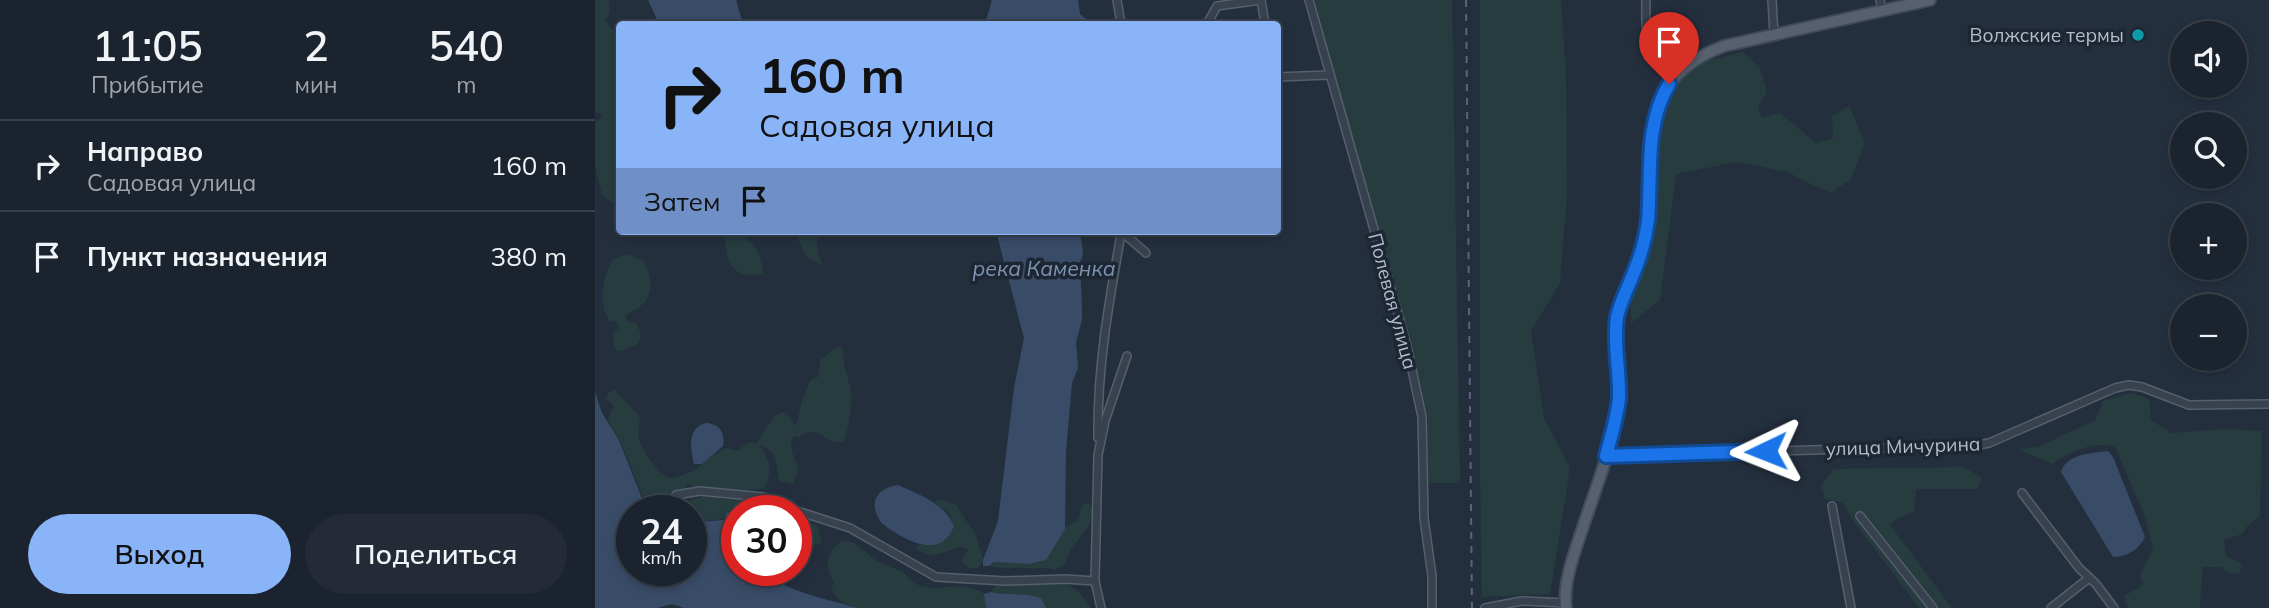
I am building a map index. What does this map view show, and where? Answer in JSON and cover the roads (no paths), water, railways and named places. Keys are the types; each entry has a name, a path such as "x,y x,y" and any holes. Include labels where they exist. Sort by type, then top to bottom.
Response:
{"main road":[{"path":"1566,605 1574,554 1616,418 1619,396 1617,320 1620,303 1638,264 1645,241 1653,126 1662,97 1677,74 1712,51 1881,5 1930,0"}],"street":[{"path":"1117,0 1120,21"},
{"path":"1208,21 1217,6 1261,0 1264,21"},
{"name":"Полевая улица","path":"1309,0 1407,346 1422,417 1424,518 1432,576 1432,608"},
{"path":"1646,0 1646,31 1651,47 1677,74"},
{"path":"1772,0 1774,34"},
{"path":"1281,76 1329,75"},
{"path":"1101,608 1095,582 1097,401 1105,323 1120,235"},
{"path":"1125,235 1146,253"},
{"path":"1098,455 1105,421 1128,356"},
{"name":"улица Мичурина","path":"1606,456 1979,445 2115,388 2129,385 2143,387 2189,405 2269,404"},
{"path":"676,495 700,491 762,497 850,528 936,577 1095,582"},
{"path":"2022,493 2079,568 2114,608"},
{"path":"1832,506 1851,608"},
{"path":"1860,516 1933,608"},
{"path":"2051,608 2089,578"},
{"path":"1485,608 1522,601 1566,605"}],"water":[{"path":"648,0 736,0 742,21 658,21"},
{"path":"992,0 1078,0 1080,14 1088,21 986,21"},
{"name":"река Каменка","path":"997,235 1081,235 1083,253 1080,265 1082,320 1076,342 1078,368 1072,383 1066,452 1065,529 1046,560 1029,564 994,562 983,566 998,521 1014,388 1024,338"},
{"path":"595,392 602,413 619,440 641,495 616,495 616,586 707,586 707,521 721,520 721,586 786,586 858,608 684,608 672,604 657,608 595,608"},
{"path":"706,423 721,430 723,446 702,464 694,464 691,439 696,429"},
{"path":"2108,451 2113,457 2145,537 2136,549 2118,557 2113,557 2061,472 2068,461 2074,458"},
{"path":"898,485 938,506 950,518 954,526 943,541 921,544 904,538 880,521 875,506 877,496 885,489"},
{"path":"991,592 1035,596 1041,598 1046,608 986,608 984,594"}],"railway":[{"path":"1466,0 1472,608"}],"place":[{"name":"Волжские термы","path":"2138,35"}]}
